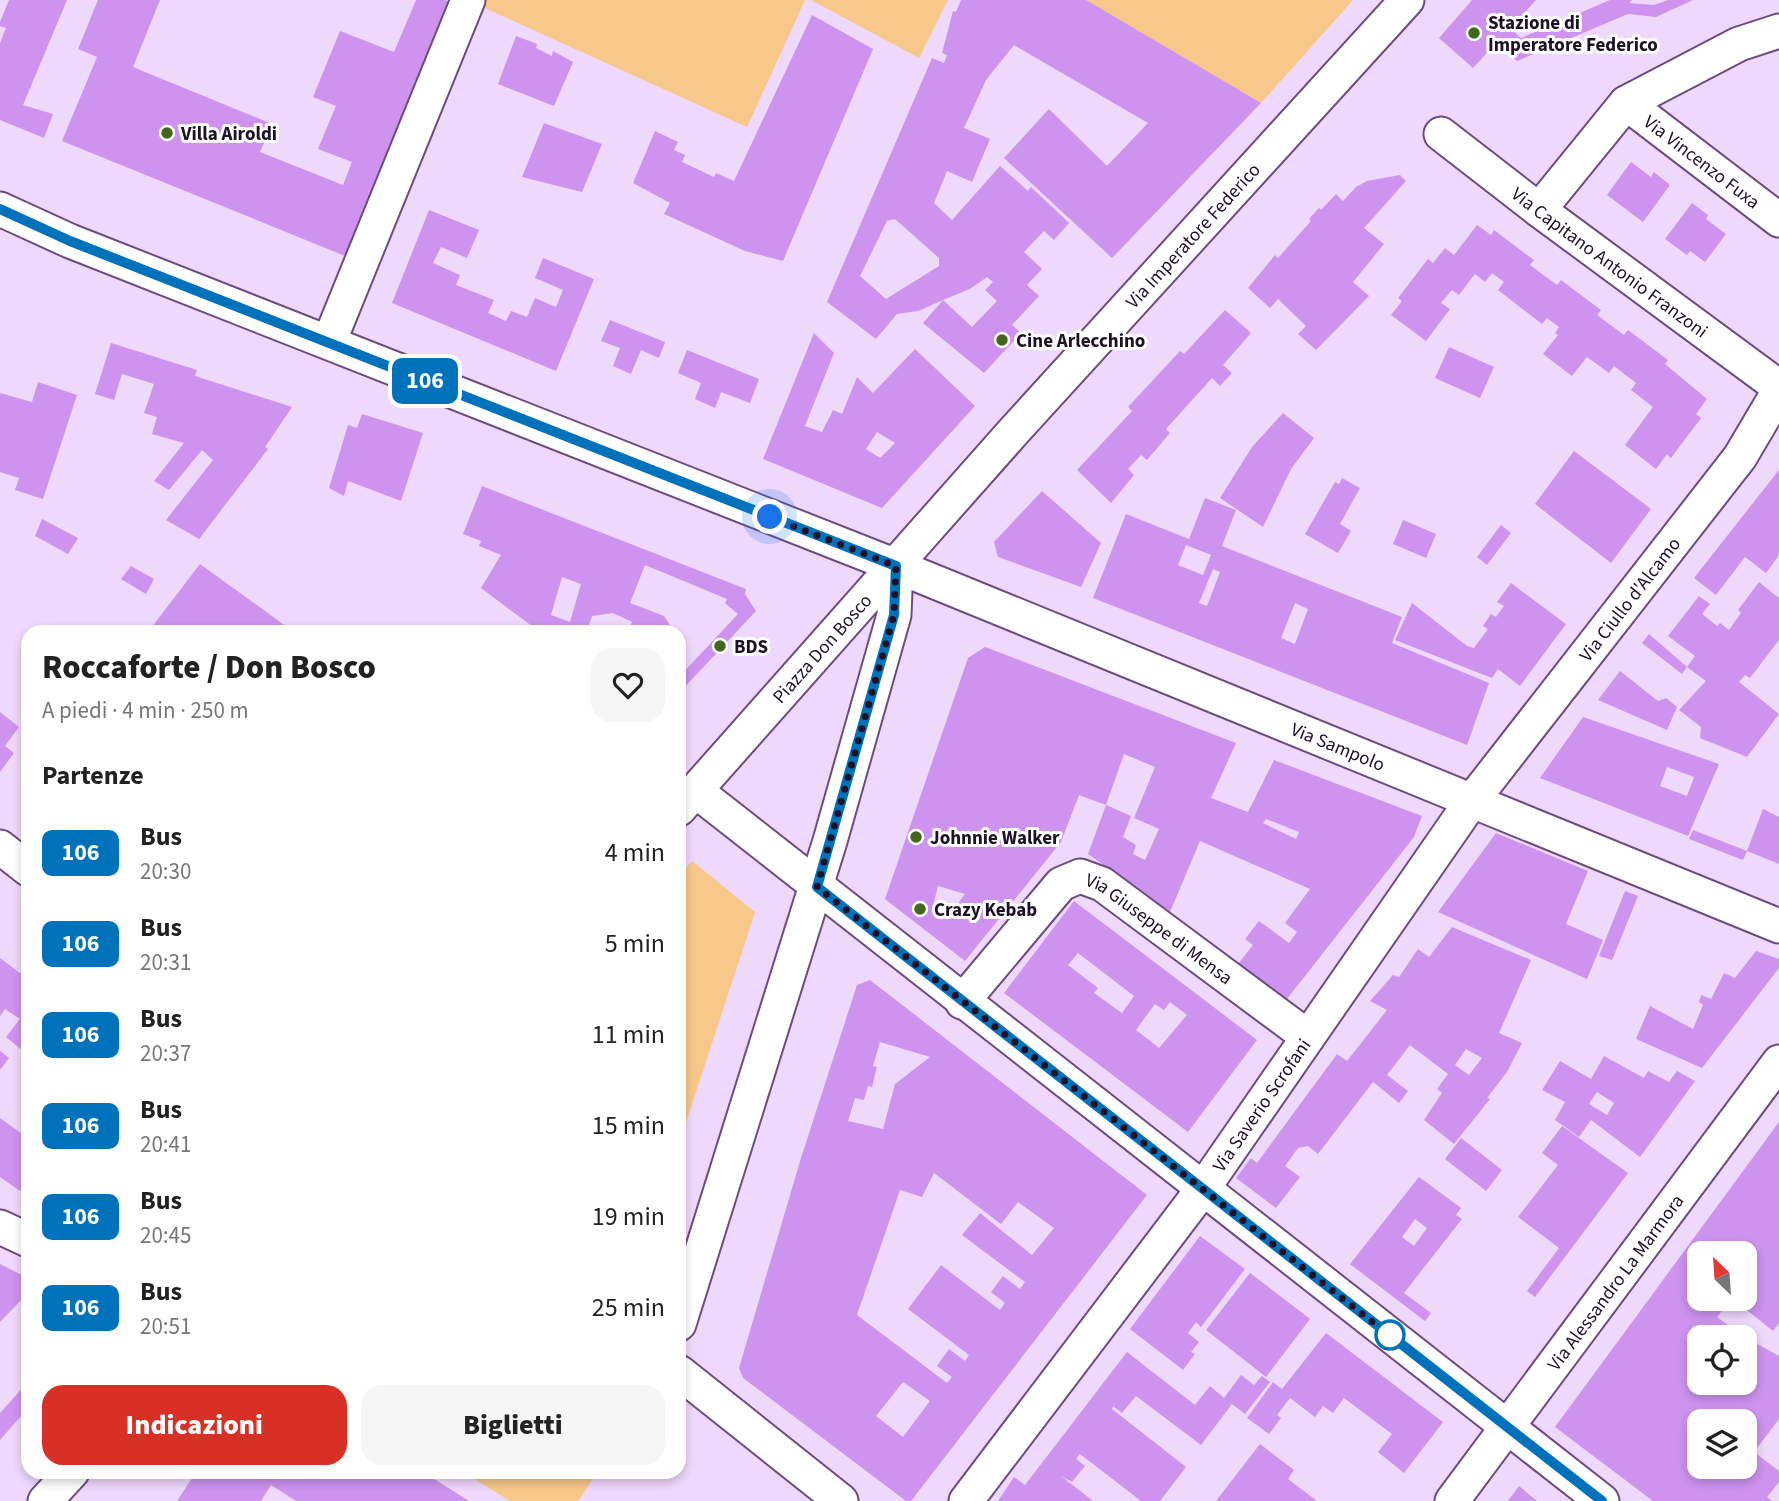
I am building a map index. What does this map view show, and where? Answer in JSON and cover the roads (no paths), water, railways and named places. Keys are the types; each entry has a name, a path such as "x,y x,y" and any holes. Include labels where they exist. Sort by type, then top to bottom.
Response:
{"street":[{"path":"329,342 468,0"},
{"name":"Via Imperatore Federico","path":"896,566 1032,411 1407,0"},
{"path":"1539,210 1626,103 1739,44 1779,31"},
{"name":"Via Vincenzo Fuxa","path":"1626,103 1779,220"},
{"name":"Via Capitano Antonio Franzoni","path":"1441,134 1779,389"},
{"path":"0,209 70,241"},
{"path":"0,223 70,241"},
{"name":"Via Sampolo","path":"70,241 896,566 1779,926"},
{"name":"Via Ciullo d'Alcamo","path":"1471,802 1740,457 1779,389"},
{"name":"Piazza Don Bosco","path":"817,887 688,800 896,566"},
{"name":"Piazza Don Bosco","path":"686,1302 817,887 894,615 896,566"},
{"name":"Via Saverio Scrofani","path":"966,1501 1202,1190 1471,802"},
{"path":"0,847 21,864"},
{"name":"Via Giuseppe di Mensa","path":"962,1002 1061,884 1080,876 1102,884 1308,1037"},
{"path":"817,887 1602,1501"},
{"name":"Via Alessandro La Marmora","path":"1452,1501 1779,1062"},
{"path":"0,1227 21,1237"},
{"path":"686,1377 841,1501"},
{"path":"45,1501 65,1479"}],"place":[{"name":"Stazione di Imperatore Federico","path":"1474,33"},
{"name":"Villa Airoldi","path":"167,133"},
{"name":"Cine Arlecchino","path":"1002,340"},
{"name":"BDS","path":"720,646"},
{"name":"Johnnie Walker","path":"916,837"},
{"name":"Crazy Kebab","path":"920,909"}]}
